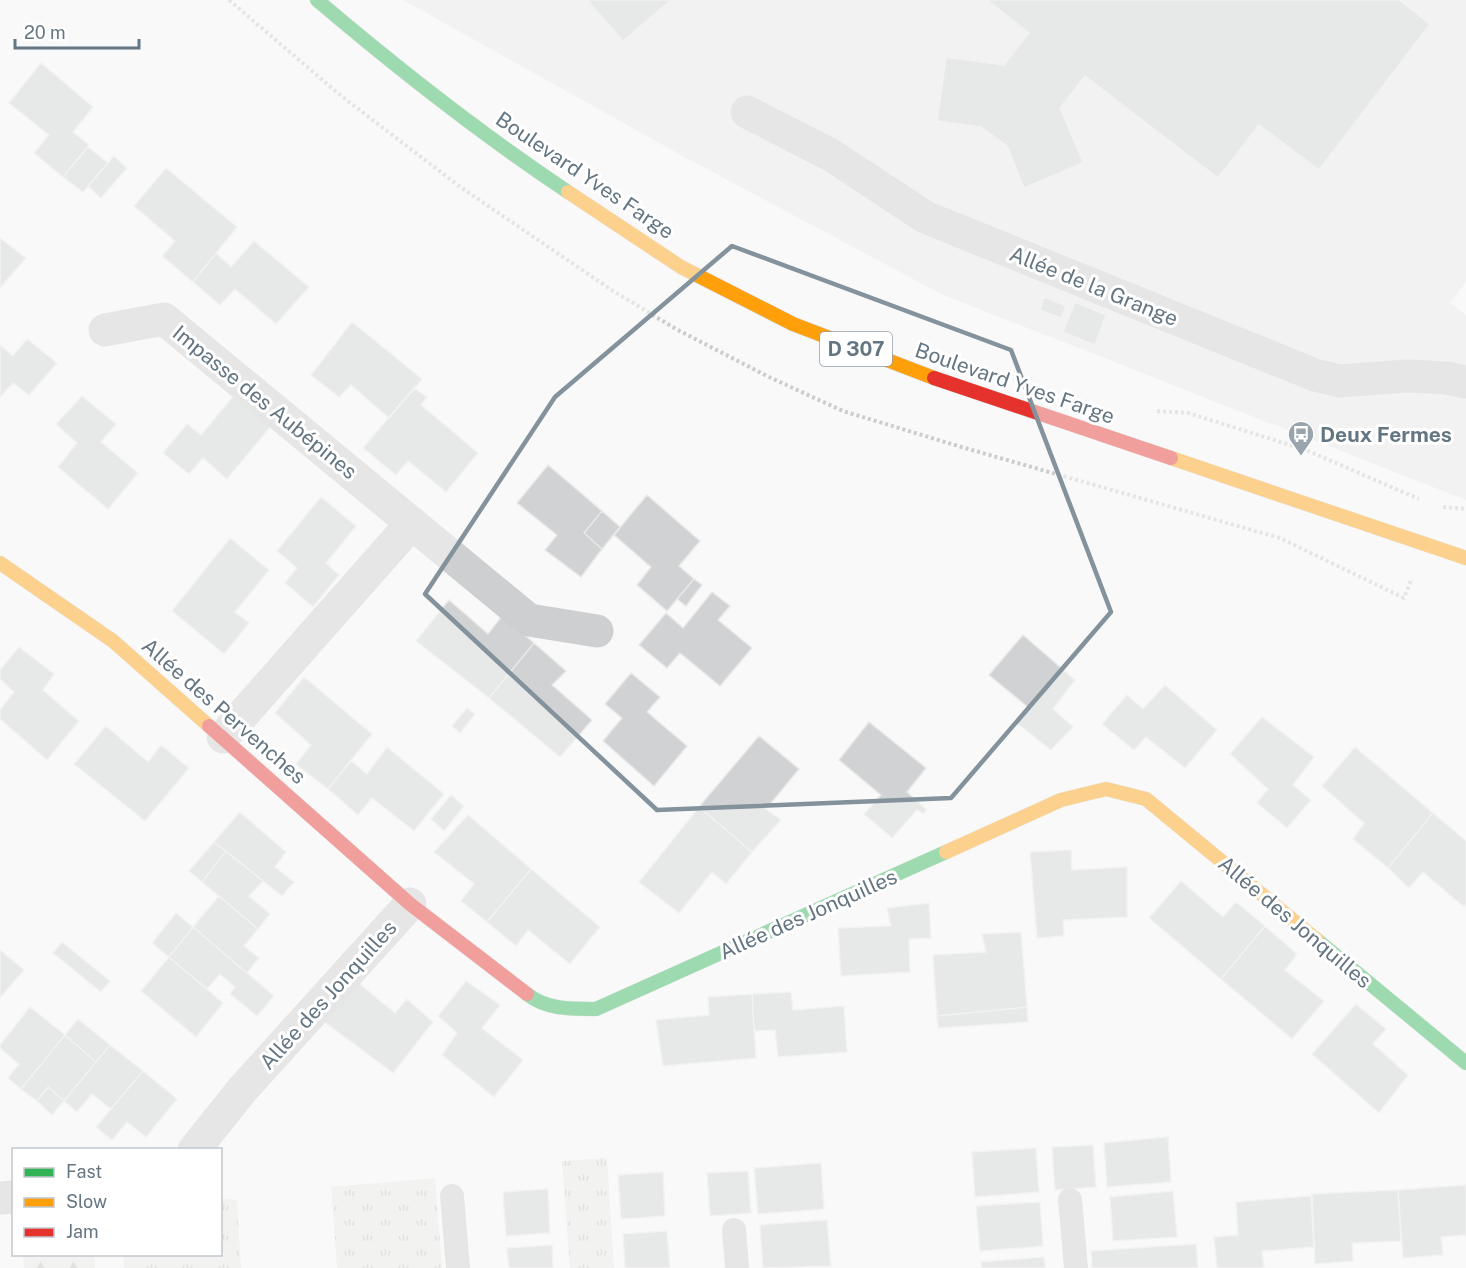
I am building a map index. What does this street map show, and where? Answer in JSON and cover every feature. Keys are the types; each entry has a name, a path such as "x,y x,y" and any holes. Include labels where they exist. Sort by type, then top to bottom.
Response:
{"street":[{"name":"Boulevard Yves Farge","path":"317,0 372,47 526,164 681,267 793,324 905,368 1466,558"},
{"name":"Allée de la Grange","path":"747,112 838,159 925,217 1315,375 1339,381 1407,376 1447,378 1466,382"},
{"name":"Impasse des Aubépines","path":"105,330 164,319 529,620 597,631"},
{"path":"223,737 412,523"},
{"name":"Allée des Pervenches","path":"0,563 113,641 410,904"},
{"name":"Allée des Jonquilles","path":"195,1148 242,1090 410,904 534,1000 563,1009 596,1010 1061,800 1106,789 1146,799 1466,1063"}],"lane":[{"path":"452,1196 458,1268"},
{"path":"1070,1200 1076,1268"},
{"path":"734,1230 737,1268"}],"path":[{"path":"1146,410 1188,413 1306,450 1427,502"},
{"path":"1438,507 1466,509"}],"highlighted area":[{"path":"732,246 1011,350 1111,612 951,798 657,810 425,594 555,397"}],"shaded area":[{"path":"403,0 1466,0 1466,282 1450,303 1466,315 1466,500 941,294 686,158"}],"green space":[{"path":"607,1158 614,1268 570,1268 562,1161"},
{"path":"435,1178 442,1268 337,1268 331,1187"},
{"path":"222,1198 237,1200 241,1268 124,1268 123,1256 222,1256"},
{"path":"23,1256 94,1256 95,1268 24,1268"}],"building":[{"path":"587,0 671,0 623,41"},
{"path":"987,0 1399,0 1430,24 1319,170 1259,125 1218,178 1085,76 1060,108 1084,164 1024,188 1007,146 981,127 937,121 946,58 944,57 1004,65 1029,33"},
{"path":"41,63 93,107 73,132 89,145 63,177 34,153 49,135 9,103"},
{"path":"88,147 108,163 83,192 63,177"},
{"path":"114,156 127,168 101,198 88,186"},
{"path":"166,168 237,227 193,282 162,256 175,241 134,206"},
{"path":"0,238 26,258 0,288"},
{"path":"254,241 309,287 276,324 235,289 220,305 193,282 216,253 231,267"},
{"path":"1044,297 1066,306 1061,318 1040,310"},
{"path":"1075,302 1106,315 1095,345 1063,332"},
{"path":"352,322 422,379 389,418 351,385 339,397 311,375"},
{"path":"27,339 57,363 29,395 13,383 0,397 0,345 13,356"},
{"path":"414,388 427,397 421,405 478,453 446,492 408,461 396,475 363,448"},
{"path":"235,394 272,425 227,479 203,458 189,474 163,453 187,424 201,435"},
{"path":"82,396 116,424 101,442 138,473 108,509 58,467 77,443 56,424"},
{"path":"548,465 602,511 584,533 602,549 581,577 545,550 557,535 517,503"},
{"path":"647,495 700,541 679,566 694,579 667,611 637,585 651,567 614,535"},
{"path":"321,497 356,526 326,563 339,575 313,607 285,583 297,568 277,551"},
{"path":"602,511 620,527 602,549 584,533"},
{"path":"230,538 269,570 235,612 249,623 224,654 172,611"},
{"path":"694,579 702,585 686,606 677,599"},
{"path":"712,592 730,606 718,620 752,648 720,686 680,653 667,668 639,645 666,613 683,628"},
{"path":"449,600 488,634 502,616 534,643 489,698 416,641"},
{"path":"1023,635 1075,680 1053,709 1073,727 1051,750 1017,723 1029,708 989,675"},
{"path":"534,643 566,671 552,685 592,720 560,757 489,698"},
{"path":"19,647 54,674 43,690 79,721 47,760 0,719 0,710 14,692 0,679 0,670"},
{"path":"631,673 660,697 647,712 687,746 654,786 603,741 622,718 605,704"},
{"path":"304,677 372,734 328,789 296,764 311,745 275,713"},
{"path":"1165,685 1217,730 1185,768 1146,737 1134,750 1102,724 1127,695 1143,709"},
{"path":"467,708 475,714 460,733 452,726"},
{"path":"1262,717 1314,757 1293,785 1311,800 1287,828 1257,803 1268,789 1230,754"},
{"path":"869,722 926,768 907,792 927,810 923,814 917,810 892,838 864,814 881,795 839,760"},
{"path":"106,726 148,762 161,745 189,768 145,821 74,764"},
{"path":"759,736 799,769 766,809 781,820 752,852 699,807"},
{"path":"387,747 444,794 414,831 372,798 358,815 328,789 351,761 367,774"},
{"path":"1355,747 1433,813 1388,868 1353,839 1364,823 1322,786"},
{"path":"451,795 464,806 444,831 431,819"},
{"path":"699,807 752,852 726,884 712,872 679,913 639,882"},
{"path":"240,812 286,852 275,867 294,882 282,896 214,842"},
{"path":"1433,813 1466,841 1466,904 1464,907 1423,872 1409,888 1388,868"},
{"path":"468,815 531,869 487,922 461,901 474,884 434,852"},
{"path":"214,842 226,851 202,882 189,871"},
{"path":"1071,850 1072,870 1127,867 1127,917 1063,920 1064,936 1037,938 1030,852"},
{"path":"226,851 263,881 249,896 270,914 258,929 202,882"},
{"path":"531,869 600,927 570,964 528,930 516,946 487,922"},
{"path":"1181,881 1223,917 1236,902 1265,926 1221,979 1149,918"},
{"path":"219,896 258,929 244,946 259,958 247,973 193,927"},
{"path":"929,903 931,938 909,939 910,972 841,976 838,928 891,926 887,908"},
{"path":"176,913 193,927 169,957 152,943"},
{"path":"1265,926 1297,954 1285,970 1324,1001 1292,1039 1221,979"},
{"path":"193,927 274,996 257,1016 230,994 235,987 220,974 207,989 169,957"},
{"path":"1021,932 1027,1007 937,1016 933,955 986,952 982,934"},
{"path":"62,942 110,981 101,992 53,953"},
{"path":"0,950 24,970 0,998"},
{"path":"169,957 223,1003 196,1037 141,991"},
{"path":"355,980 395,1013 407,999 433,1022 393,1073 322,1020"},
{"path":"466,981 500,1005 482,1028 523,1060 494,1097 442,1055 457,1033 438,1016"},
{"path":"791,992 793,1010 844,1006 847,1052 778,1057 775,1030 754,1031 752,994"},
{"path":"752,994 756,1058 663,1066 656,1020 709,1015 708,997"},
{"path":"1356,1004 1386,1029 1373,1044 1408,1075 1379,1113 1312,1054"},
{"path":"30,1007 65,1035 21,1089 8,1078 19,1064 0,1048 0,1045"},
{"path":"1027,1007 1028,1022 938,1028 937,1016"},
{"path":"78,1019 110,1045 96,1062 65,1035"},
{"path":"65,1035 96,1062 64,1101 48,1087 37,1101 21,1089"},
{"path":"110,1045 143,1071 111,1109 92,1094 77,1112 64,1101"},
{"path":"143,1071 177,1099 146,1137 127,1122 112,1140 96,1127"},
{"path":"48,1087 64,1101 52,1115 37,1101"},
{"path":"1168,1137 1171,1182 1107,1187 1104,1143"},
{"path":"1093,1145 1096,1187 1055,1190 1052,1147"},
{"path":"1036,1148 1039,1192 975,1197 972,1152"},
{"path":"821,1163 824,1209 758,1214 754,1168"},
{"path":"748,1171 751,1213 710,1216 707,1173"},
{"path":"663,1172 665,1216 621,1219 618,1175"},
{"path":"1466,1185 1466,1235 1441,1237 1443,1255 1403,1258 1398,1190"},
{"path":"548,1189 550,1233 506,1236 503,1192"},
{"path":"1398,1190 1401,1241 1352,1243 1353,1261 1315,1264 1312,1194"},
{"path":"1173,1191 1177,1237 1113,1241 1110,1197"},
{"path":"1311,1196 1314,1247 1262,1251 1264,1268 1217,1268 1214,1237 1238,1235 1236,1202"},
{"path":"1040,1202 1043,1246 980,1251 976,1206"},
{"path":"827,1220 831,1266 763,1268 760,1225"},
{"path":"667,1231 670,1268 625,1268 623,1234"},
{"path":"1196,1244 1198,1268 1092,1268 1091,1251"},
{"path":"552,1245 553,1268 509,1268 507,1248"},
{"path":"1044,1257 1045,1268 982,1268 981,1262"}],"traffic: fast":[{"path":"317,0 440,100 568,192"},
{"path":"527,994 551,1006 596,1009 946,852"},
{"path":"1317,940 1466,1063"}],"traffic: slow":[{"path":"568,192 681,267 793,324 934,378"},
{"path":"1171,458 1466,558"},
{"path":"0,563 113,641 209,726"},
{"path":"946,852 1061,800 1106,789 1146,799 1317,940"}],"traffic: jam":[{"path":"934,378 1171,458"},
{"path":"209,726 410,904 527,994"}],"place":[{"name":"Deux Fermes","path":"1301,457"}]}
